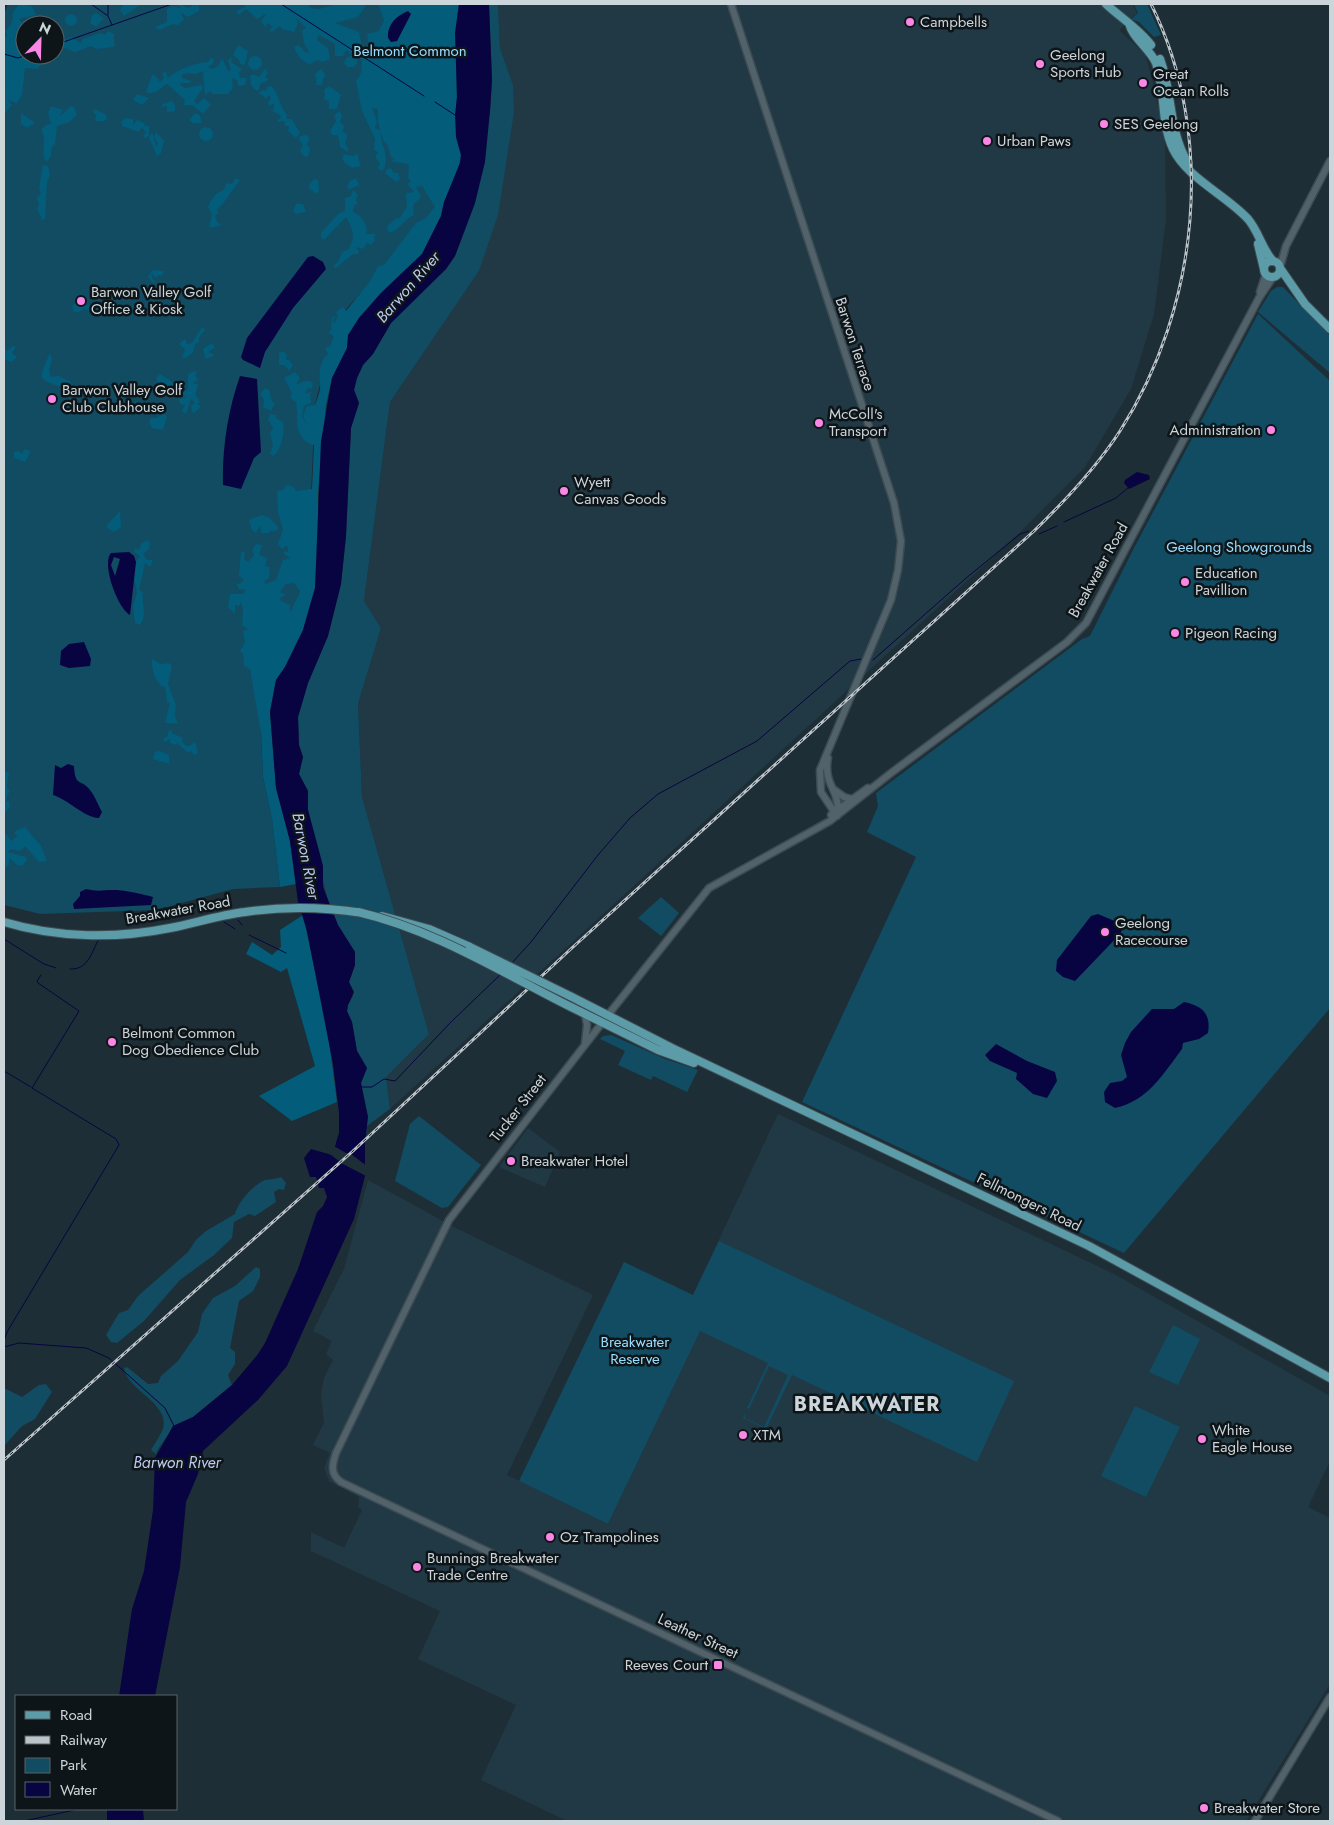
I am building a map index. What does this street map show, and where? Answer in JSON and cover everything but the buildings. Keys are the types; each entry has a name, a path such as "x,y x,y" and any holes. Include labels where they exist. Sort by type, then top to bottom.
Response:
{"main road":[{"path":"1106,4 1130,26 1143,34 1158,56 1166,77 1166,102 1173,130 1188,163 1202,180 1239,210 1256,230 1266,251 1297,293 1330,329"},
{"path":"1239,210 1257,240 1269,274 1297,293"},
{"path":"1269,274 1267,263 1277,264"},
{"path":"1269,274 1279,273 1277,264"},
{"name":"Breakwater Road","path":"4,922 46,931 86,934 154,931 232,914 272,909 317,908 358,912 394,918 429,929 608,1015"},
{"name":"Breakwater Road","path":"358,912 404,925 438,938 602,1022"},
{"name":"Tucker Street","path":"602,1022 608,1015"},
{"name":"Fellmongers Road","path":"608,1015 708,1065 1089,1246 1330,1378"},
{"name":"Fellmongers Road","path":"602,1022 658,1050 692,1062 708,1065"}],"street":[{"name":"Barwon Terrace","path":"731,4 894,503 901,540 898,570 891,600 821,767 819,778 822,794 834,815"},
{"path":"1277,264 1330,162"},
{"name":"Breakwater Road","path":"882,780 1067,642 1086,623 1269,274"},
{"name":"Barwon Terrace","path":"830,749 826,767 834,815"},
{"path":"827,780 837,793 852,799"},
{"name":"Tucker Street","path":"608,1015 709,888 813,829 834,815 852,799 882,780"},
{"path":"834,815 864,793"},
{"path":"584,1014 587,1025 585,1044"},
{"name":"Tucker Street","path":"333,1470 336,1453 449,1220 602,1022"},
{"name":"Leather Street","path":"333,1470 341,1482 1058,1821"},
{"path":"1254,1821 1330,1698"}],"shaded area":[{"path":"498,4 1133,4 1137,13 1119,30 1145,54 1155,90 1165,143 1166,219 1154,314 1131,389 1085,467 1016,536 390,1109 386,1077 429,1034 362,797 358,704 381,628 364,601 390,402 479,271 513,85 500,48"},
{"path":"778,1114 1114,1274 1330,1396 1330,1461 1308,1507 1330,1518 1330,1684 1246,1821 567,1821 481,1780 516,1705 418,1659 440,1611 311,1551 311,1532 344,1548 362,1510 358,1507 359,1497 329,1481 324,1468 330,1453 313,1445 324,1423 321,1395 324,1378 333,1360 326,1354 332,1341 313,1331 344,1269 368,1180 454,1227 593,1295 507,1475 608,1524 674,1385 693,1295"},
{"path":"528,1128 560,1152 545,1187 499,1167"}],"green space":[{"name":"Belmont Common","path":"8,4 459,4 455,33 457,97 455,115 456,137 461,155 460,163 444,202 347,308 333,335 315,404 310,516 300,591 284,625 257,653 263,777 272,819 280,887 233,889 156,910 40,914 4,905 4,14"},
{"path":"19,4 32,6 36,15 15,15 15,65 40,65 38,69 25,68 22,95 17,103 8,100 12,105 4,114 4,89 6,87 4,85 4,39 7,35 5,31 13,19 12,14"},
{"path":"123,4 140,5 124,16 120,10"},
{"path":"173,4 180,4 189,8 194,4 199,4 199,11 188,17 180,12 184,19 178,25 173,24 159,30 155,27 167,22 167,9 173,6 181,7"},
{"name":"Belmont Common","path":"244,4 308,4 311,8 319,9 336,4 365,4 358,17 335,23 359,32 363,50 369,48 367,34 379,31 384,20 378,4 459,4 455,33 457,56 456,137 461,155 457,171 444,202 441,216 422,254 381,293 359,318 349,335 347,348 332,378 326,405 318,493 318,542 315,588 303,630 285,667 276,680 270,712 276,788 290,841 296,884 280,887 272,819 263,777 261,733 250,669 244,666 243,654 240,651 245,642 243,631 248,629 242,625 243,610 241,602 239,606 235,605 235,614 228,607 230,594 244,594 245,590 239,589 236,583 240,584 244,580 239,576 241,551 245,553 244,559 248,562 254,555 252,550 256,544 262,545 259,555 267,558 265,566 270,567 269,578 264,581 266,584 276,580 283,560 290,558 284,554 284,551 288,552 288,547 286,546 282,549 278,544 283,530 278,512 277,491 283,490 287,485 294,487 296,491 312,489 314,445 302,438 299,433 296,402 290,398 292,393 284,378 295,372 300,378 296,385 307,381 313,383 312,389 308,388 305,393 313,392 310,394 311,403 304,406 302,416 307,426 303,415 307,406 315,405 319,395 320,368 328,354 325,348 330,346 333,336 328,332 331,330 332,317 336,316 333,321 334,323 338,317 336,312 343,307 346,311 370,281 378,266 384,265 416,223 426,218 435,207 422,186 416,187 421,197 413,205 414,215 396,230 389,233 387,227 395,219 400,218 407,206 406,193 414,192 407,184 411,181 408,178 409,165 393,162 392,160 395,159 391,157 381,133 386,163 381,171 378,168 380,163 375,157 378,152 374,150 375,139 362,111 356,81 361,73 362,60 358,58 357,64 353,67 347,67 344,63 346,58 353,55 346,50 343,56 335,56 335,44 319,35 317,40 328,48 330,59 323,62 317,60 310,64 307,63 296,53 294,47 298,45 307,53 309,52 304,43 302,30 306,28 296,18 298,24 294,32 282,29 280,26 272,32 269,31 273,27 267,23 266,28 261,21 267,13 257,19 246,9 238,15 236,11 245,7","holes":["372,108 378,109 380,131 375,128 377,121","294,583 300,591 290,612 290,605 281,601 280,598 286,595 280,592 286,584"]},
{"path":"489,4 498,4 500,48 513,85 514,112 498,215 479,271 390,402 364,601 381,628 358,704 362,797 429,1034 386,1077 390,1109 367,1126 366,1137 334,1146 337,1140 368,1117 361,1083 367,1068 357,1051 352,1022 347,1011 353,996 349,982 355,965 355,952 338,925 329,905 321,873 323,866 308,810 308,791 299,774 303,757 299,745 298,717 308,683 328,636 341,584 346,536 351,428 359,403 354,390 357,378 363,365 373,354 391,323 446,269 455,256 475,203 490,111 492,81"},
{"path":"1134,4 1147,4 1161,35 1154,37 1139,22 1131,19 1138,13"},
{"path":"96,13 104,18 96,27 90,23 92,15"},
{"path":"69,14 73,14 77,18 77,22 73,26 69,26 65,22 65,18"},
{"path":"108,31 114,34 114,47 96,49 91,46 75,52 65,48 65,40 71,37 81,43 83,39 101,33 105,35"},
{"path":"238,45 248,51 245,65 240,64 239,60 233,55"},
{"path":"255,56 260,58 262,63 260,68 255,70 250,68 248,63 250,58"},
{"path":"232,57 231,62 242,69 239,73 240,78 247,78 245,85 238,86 237,80 232,78 233,88 228,94 212,94 210,91 205,95 203,71 196,74 187,73 182,75 182,78 192,81 181,83 180,85 185,88 202,85 203,88 194,101 197,104 204,98 211,105 203,114 192,105 184,105 185,100 167,84 155,92 146,92 152,75 155,75 160,82 164,78 162,73 166,72 168,78 187,67 208,62 211,58 214,59 213,64 208,67 213,69 219,65 222,58 228,71 231,70 228,60"},
{"path":"265,69 268,73 265,77 268,79 260,84 259,90 255,90 251,85 250,76 253,74 259,77"},
{"path":"321,69 326,76 323,78 322,85 317,85 315,74"},
{"path":"272,86 287,115 286,119 292,119 300,133 296,138 288,131 289,126 285,126 284,121 279,122 277,120 281,118 280,115 272,111 275,103 269,106 270,95 265,99 264,96 258,93 263,90 266,91 267,87"},
{"path":"329,86 341,95 337,109 329,109 329,101 323,99 325,96 324,90"},
{"path":"137,94 149,98 142,105 133,100"},
{"path":"172,101 175,105 175,111 167,113 167,106 161,107 163,104"},
{"path":"51,106 63,110 60,116 71,106 74,107 77,115 69,122 57,126 55,144 51,149 51,156 47,162 44,155 44,137 41,130 46,125 51,124 48,113"},
{"path":"95,109 106,115 107,119 95,121 96,115 92,112"},
{"path":"340,111 342,116 340,122 344,126 343,132 348,135 345,143 348,152 340,147 338,135 332,135 330,131 336,121 334,115"},
{"path":"21,113 35,123 27,128 21,124"},
{"path":"195,113 200,115 202,123 193,123 189,120"},
{"path":"125,118 133,119 133,125 137,120 144,123 145,126 149,126 149,136 145,138 143,136 146,133 142,127 139,132 122,126 121,122"},
{"path":"206,127 211,129 213,134 211,139 206,141 201,139 199,134 201,129"},
{"path":"152,132 156,146 158,144 154,137 156,132 164,141 161,153 157,156 149,138"},
{"path":"307,135 310,139 307,144 310,149 308,156 305,157 300,151 303,145 299,140 300,136"},
{"path":"344,154 353,156 357,154 361,166 352,168 342,158"},
{"path":"43,165 48,166 50,174 47,183 45,219 38,220 42,218 37,210 39,204 37,198 41,193 39,188"},
{"path":"391,168 394,173 398,173 400,179 396,182 385,173 387,169"},
{"path":"236,178 240,180 217,209 218,213 215,216 218,223 223,224 212,228 209,226 212,215 208,207 216,194 224,190 226,183 232,184"},
{"path":"356,178 359,185 349,190 347,186 350,181"},
{"path":"314,179 318,180 319,191 316,194 309,188"},
{"path":"353,190 358,195 356,200 358,203 354,206 353,212 364,221 366,234 375,234 374,242 370,245 367,243 363,249 356,247 359,251 358,254 353,254 336,268 333,267 339,260 342,252 348,250 352,241 353,233 350,225 346,217 324,240 321,238 321,233 338,214 345,211 345,198 351,196"},
{"path":"296,204 303,204 306,212 296,214 293,211"},
{"path":"152,270 164,271 162,276 158,275 157,278 151,274 153,280 157,281 153,283 148,277"},
{"path":"1277,287 1283,287 1330,336 1330,373 1258,312 1271,291"},
{"path":"77,302 83,306 95,303 97,307 90,311 84,309 74,312 72,306"},
{"name":"Geelong Racecourse","path":"1258,314 1330,381 1330,1008 1124,1253 802,1102 916,857 867,832 878,806 876,793 1082,639 1090,636 1134,548"},
{"path":"202,327 205,330 199,337 199,342 195,344 193,352 182,359 185,349 179,344 185,339 187,344 192,343"},
{"path":"212,343 215,348 208,352 213,354 213,356 206,359 203,349"},
{"path":"13,346 16,347 12,353 17,357 11,362 4,359 4,347 7,351"},
{"path":"283,351 287,355 286,360 289,360 293,365 289,371 284,365 279,365 279,353"},
{"path":"50,352 52,360 49,370 51,377 59,376 71,382 70,385 55,385 42,378 42,372"},
{"path":"195,371 198,380 193,383 198,386 195,394 200,402 197,404 201,406 193,414 191,406 195,403 191,399 186,414 182,411 185,405 180,404 179,399 186,397 182,393 188,389 188,374"},
{"path":"160,374 174,383 171,390 158,383 156,378"},
{"path":"265,388 269,390 272,401 275,403 271,411 263,407 264,400 260,394"},
{"path":"119,400 128,406 135,402 139,405 134,413 128,413 121,403 115,402"},
{"path":"163,413 167,416 163,430 152,428 149,422 151,418 156,418"},
{"path":"270,414 276,415 276,418 283,422 284,426 281,445 273,456 270,454 273,445 270,433 273,428 268,420"},
{"path":"24,449 31,451 25,462 14,458 14,452 19,451 22,454"},
{"path":"120,511 121,527 114,532 107,528 107,525"},
{"path":"262,515 270,518 279,528 274,532 271,530 269,533 261,533 260,526 256,533 252,530 249,520"},
{"path":"147,540 150,543 149,549 143,554 147,560 153,560 150,567 145,563 139,590 143,592 144,613 140,625 135,623 133,606 137,592 134,578 135,563 140,556 134,552 135,548 139,550 141,544"},
{"path":"152,659 160,664 169,663 172,666 168,684 176,705 175,716 178,724 165,723 170,703 167,702 165,686 162,687 155,678"},
{"path":"171,729 172,733 183,738 182,742 186,746 190,746 195,742 198,753 194,755 191,751 188,753 177,743 175,745 170,743 170,739 165,742 163,739 168,736 168,732"},
{"path":"160,751 169,755 169,764 153,759 155,752"},
{"path":"5,772 9,772 7,788 10,790 6,800 9,802 10,807 4,814"},
{"path":"25,827 41,846 47,861 39,862 25,846 20,851 11,849 8,852 26,857 27,860 23,865 18,866 9,858 9,865 4,868 4,832 12,841 18,835 15,834 15,831"},
{"path":"661,897 679,913 661,936 638,918"},
{"path":"303,915 328,1033 337,1102 292,1121 259,1096 315,1066 287,968 281,972 246,954 252,942 272,955 281,947 280,930"},
{"path":"611,1035 665,1059 698,1070 687,1092 653,1076 651,1080 618,1065 625,1051 600,1039 603,1036"},
{"path":"419,1116 481,1165 448,1207 442,1208 395,1181 410,1124"},
{"path":"281,1177 286,1183 284,1190 279,1189 274,1192 276,1202 255,1216 249,1214 234,1222 232,1238 214,1255 180,1280 144,1321 117,1343 111,1342 106,1335 119,1313 128,1310 138,1296 188,1252 196,1240 206,1231 235,1214 243,1199 251,1190 265,1180"},
{"name":"Breakwater Reserve","path":"719,1241 1014,1381 977,1462 792,1375 766,1429 743,1418 745,1413 745,1418 764,1427 788,1375 769,1366 749,1409 747,1408 768,1363 700,1331 608,1524 519,1481 624,1262 693,1295"},
{"path":"256,1267 260,1269 260,1277 253,1291 239,1301 230,1348 235,1352 235,1364 228,1375 232,1385 193,1417 173,1426 156,1454 151,1450 163,1429 160,1411 132,1383 124,1368 127,1367 148,1384 158,1383 161,1376 178,1361 198,1332 202,1314 213,1298 235,1286"},
{"path":"1173,1325 1200,1339 1178,1385 1149,1372"},
{"path":"46,1384 52,1392 35,1419 22,1426 4,1446 4,1388 22,1397 39,1385"},
{"path":"1135,1406 1180,1427 1146,1497 1101,1476"}],"water":[{"name":"Barwon River","path":"459,4 489,4 492,80 485,162 475,203 455,256 446,269 391,323 373,354 363,365 357,378 354,390 359,403 351,428 346,536 341,584 328,636 308,683 298,717 299,745 303,757 299,774 308,791 308,810 323,866 323,887 338,925 355,952 355,965 349,982 354,992 347,1011 352,1022 357,1051 367,1068 361,1083 368,1117 365,1144 365,1176 354,1219 287,1366 258,1400 203,1451 198,1474 186,1502 180,1567 155,1695 119,1695 132,1609 144,1571 153,1510 155,1458 173,1426 193,1417 232,1385 258,1354 265,1343 298,1269 317,1212 323,1206 327,1197 324,1188 319,1188 316,1177 310,1177 304,1158 311,1149 332,1155 339,1133 339,1113 333,1064 307,931 298,902 290,841 276,788 270,712 276,680 285,667 303,630 315,588 321,441 332,378 347,348 348,335 359,318 381,293 422,254 441,216 444,202 460,163 461,155 456,137 455,115 457,97 455,33"},
{"path":"408,11 411,14 397,41 391,42 388,38 388,33 391,25 396,18"},
{"path":"313,256 323,262 326,269 293,308 265,352 260,368 243,360 241,357 247,338 308,257"},
{"path":"240,376 257,379 261,452 254,458 241,489 223,485 227,429 232,402"},
{"path":"1137,472 1149,475 1150,479 1129,489 1124,483 1125,480"},
{"path":"129,552 134,556 136,562 130,615 125,611 112,586 108,566 108,559 111,553","holes":["114,557 120,559 115,576 111,565"]},
{"path":"84,642 91,659 90,666 69,668 60,665 61,651 69,644"},
{"path":"68,764 74,766 77,780 87,786 93,795 102,812 99,818 87,815 53,795 55,765 61,768"},
{"path":"86,889 97,891 122,890 153,897 151,905 74,909 73,904 80,896 80,892"},
{"path":"1098,914 1124,925 1120,934 1075,981 1063,977 1056,971 1057,960 1091,916"},
{"path":"1184,1002 1196,1006 1204,1012 1209,1026 1208,1033 1199,1039 1183,1043 1182,1049 1146,1093 1127,1104 1115,1108 1105,1102 1104,1092 1110,1083 1122,1081 1127,1077 1121,1055 1131,1032 1152,1009 1174,1009"},
{"path":"996,1044 1027,1061 1055,1072 1057,1081 1047,1098 1033,1094 1016,1079 1017,1073 990,1061 985,1055"},
{"path":"107,1810 143,1810 144,1821 107,1821"}],"pier":[{"path":"369,1135 351,1154 368,1167 366,1176 341,1163 316,1185 315,1183 339,1161 327,1152 330,1152 332,1145 349,1153"}],"waterway":[{"path":"91,4 108,16 112,25"},
{"path":"108,4 108,15"},
{"path":"65,41 172,4"},
{"path":"281,4 424,96"},
{"path":"4,54 15,57"},
{"path":"435,102 455,115"},
{"path":"1064,522 1116,498 1129,487"},
{"path":"1039,534 1057,526"},
{"path":"873,660 965,579 1020,534 1029,531"},
{"path":"511,964 531,942 598,855 630,818 658,794 757,741 850,661 861,659"},
{"path":"238,920 242,925"},
{"path":"224,922 235,929"},
{"path":"249,935 286,953"},
{"path":"4,939 44,964 56,968"},
{"path":"70,969 81,967 89,959 99,939"},
{"path":"360,1087 372,1087 384,1079 395,1081 451,1022 501,974"},
{"path":"4,1341 7,1332 119,1145 116,1139 32,1088 79,1011 38,983 37,981 41,975"},
{"path":"4,1071 31,1087"},
{"path":"4,1347 19,1343 86,1348 109,1358 165,1408 174,1426"},
{"path":"24,1821 74,1810"}],"railway":[{"path":"4,1460 353,1151 573,947 1034,531 1091,471 1120,431 1147,383 1167,331 1182,276 1190,221 1191,165 1185,109 1172,55 1151,4"}],"place":[{"name":"Campbells","path":"910,22"},
{"name":"Geelong Sports Hub","path":"1040,64"},
{"name":"Great Ocean Rolls","path":"1143,83"},
{"name":"SES Geelong","path":"1104,124"},
{"name":"Urban Paws","path":"987,141"},
{"name":"Barwon Valley Golf Office & Kiosk","path":"81,301"},
{"name":"Barwon Valley Golf Club Clubhouse","path":"52,399"},
{"name":"McColl's Transport","path":"819,423"},
{"name":"Administration","path":"1271,430"},
{"name":"Wyett Canvas Goods","path":"564,491"},
{"name":"Education Pavillion","path":"1185,582"},
{"name":"Pigeon Racing","path":"1175,633"},
{"name":"Geelong Racecourse","path":"1105,932"},
{"name":"Belmont Common Dog Obedience Club","path":"112,1042"},
{"name":"Breakwater Hotel","path":"511,1161"},
{"name":"XTM","path":"743,1435"},
{"name":"White Eagle House","path":"1202,1439"},
{"name":"Oz Trampolines","path":"550,1537"},
{"name":"Bunnings Breakwater Trade Centre","path":"417,1567"},
{"name":"Reeves Court","path":"718,1665"},
{"name":"Breakwater Store","path":"1204,1808"}],"district":[{"name":"BREAKWATER","path":"867,1404"}],"park label":[{"name":"Geelong Showgrounds","path":"1239,547"}]}
